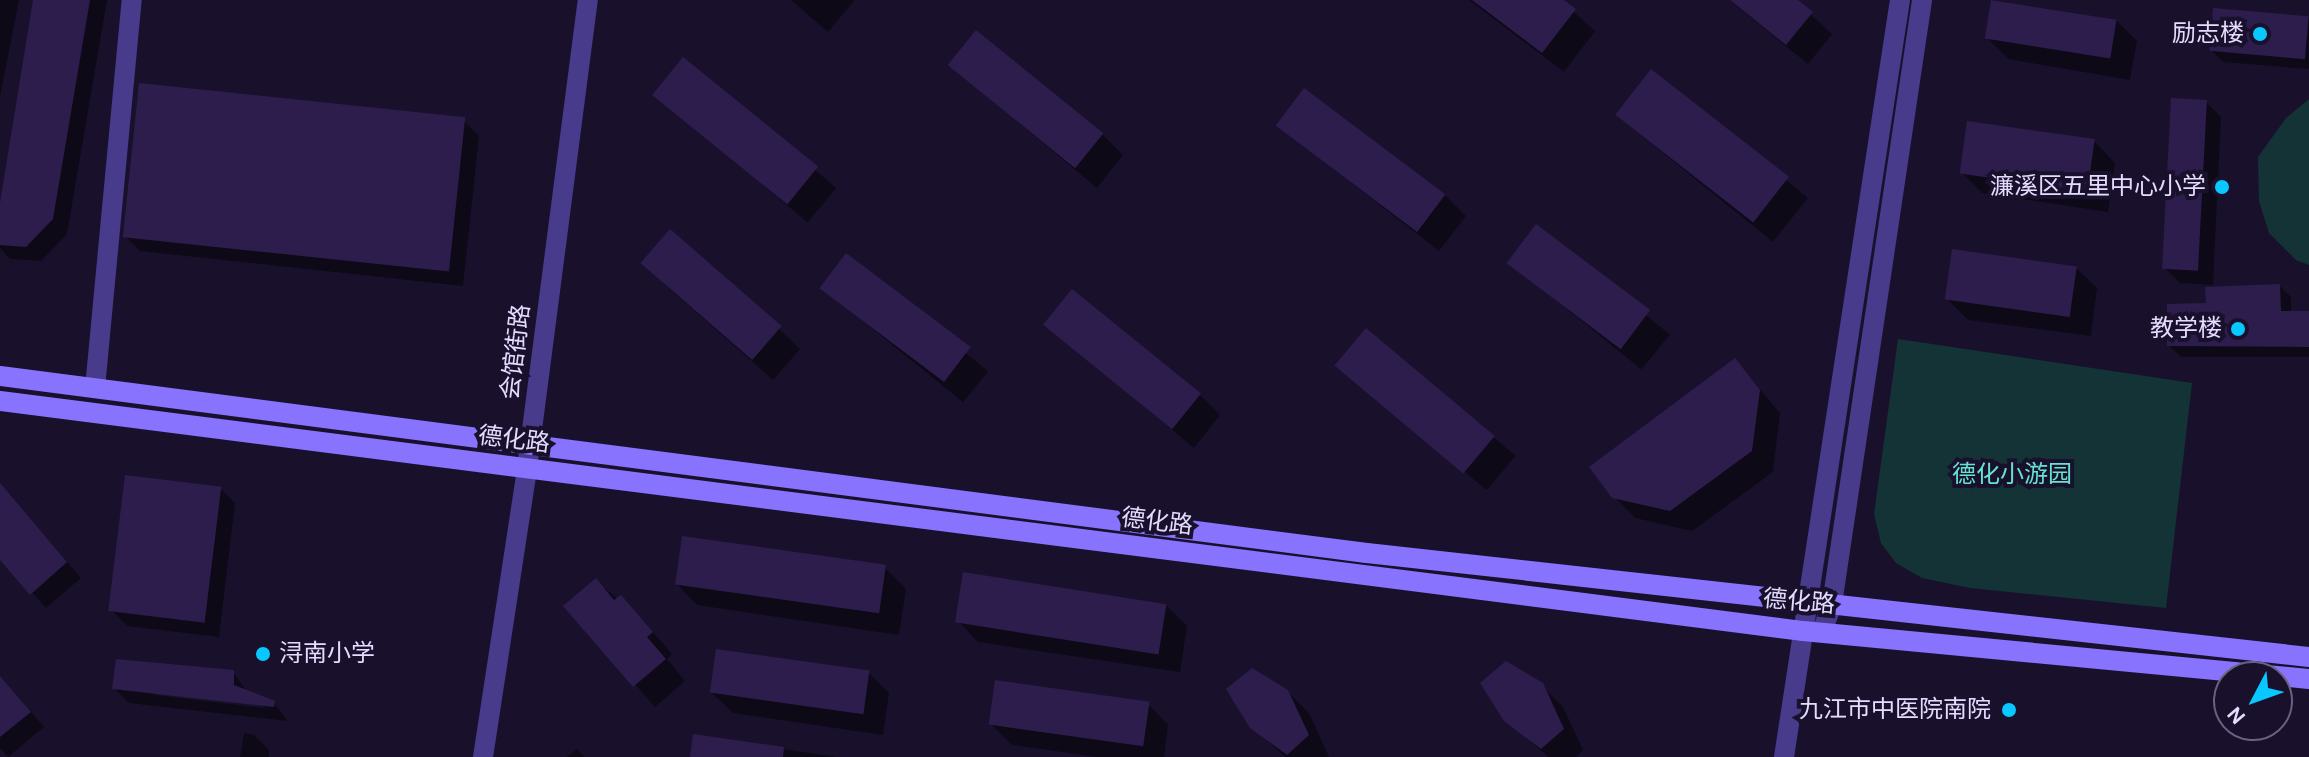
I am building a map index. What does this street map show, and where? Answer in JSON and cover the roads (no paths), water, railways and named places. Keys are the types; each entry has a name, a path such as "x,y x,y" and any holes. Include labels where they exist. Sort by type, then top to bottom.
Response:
{"main road":[{"name":"德化路","path":"0,376 1367,553 2309,657"},
{"name":"德化路","path":"0,401 1813,630 2309,679"}],"street":[{"path":"95,388 132,0"},
{"name":"会馆街路","path":"483,757 527,468 588,0"},
{"path":"1784,757 1813,630 1808,602 1900,0"},
{"path":"1813,630 1832,604 1922,0"}],"place":[{"name":"励志楼","path":"2260,34"},
{"name":"濂溪区五里中心小学","path":"2222,187"},
{"name":"教学楼","path":"2238,329"},
{"name":"浔南小学","path":"263,654"},
{"name":"九江市中医院南院","path":"2009,710"}],"park label":[{"name":"德化小游园","path":"2012,475"}]}
